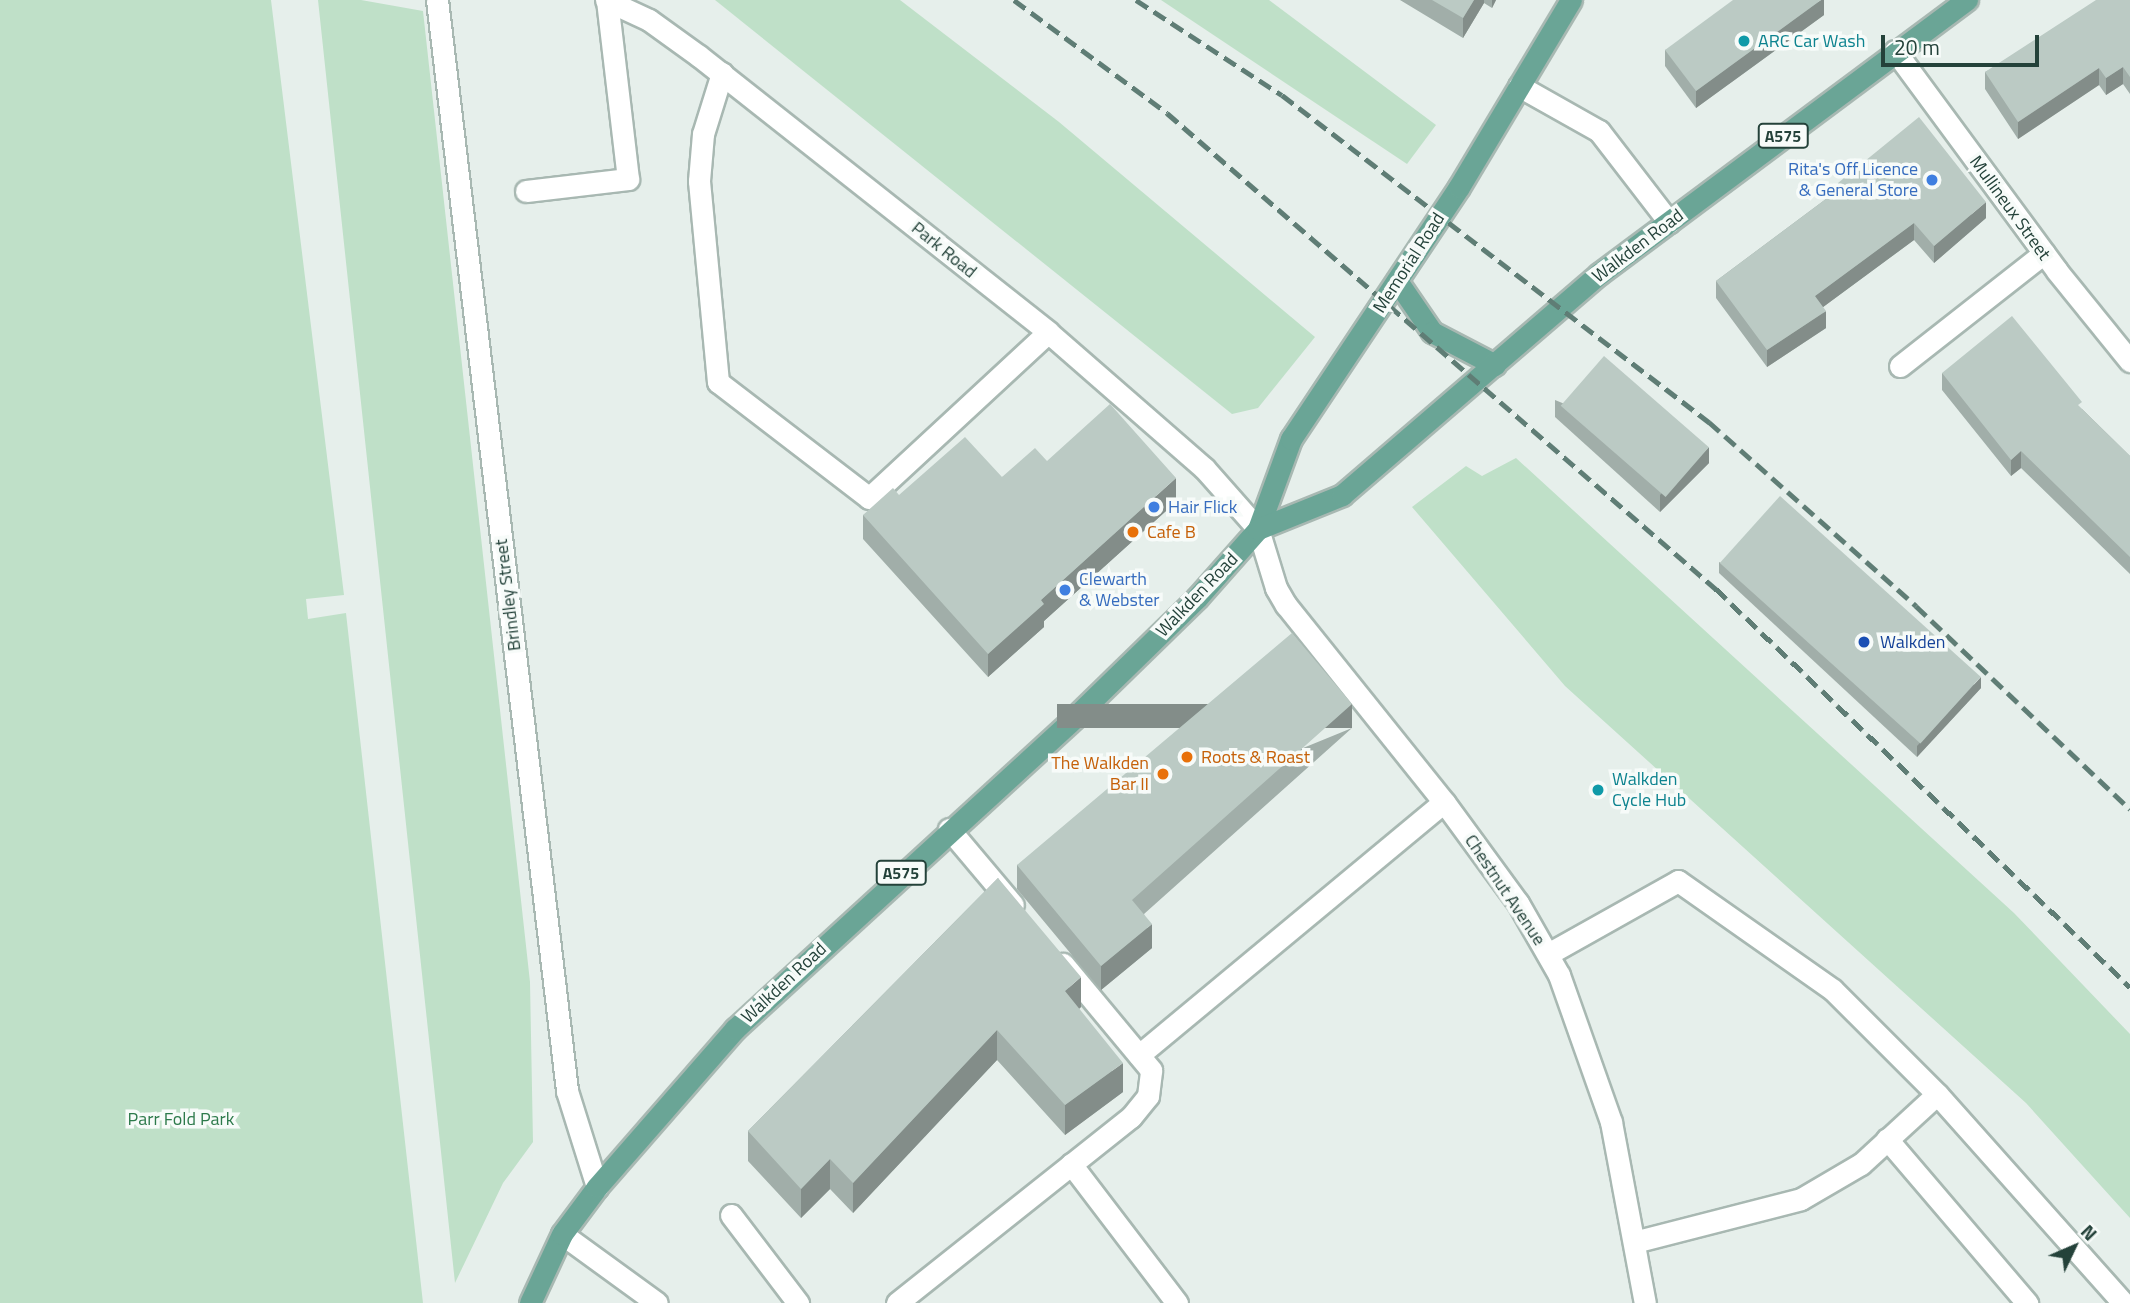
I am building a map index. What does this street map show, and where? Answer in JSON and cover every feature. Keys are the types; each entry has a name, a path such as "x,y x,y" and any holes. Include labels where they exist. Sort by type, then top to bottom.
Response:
{"main road":[{"name":"Memorial Road","path":"1258,529 1291,439 1397,281 1571,0"},
{"name":"Walkden Road","path":"530,1303 562,1234 597,1187 735,1029 949,829 1075,717 1198,598 1258,529 1342,495 1599,274 1967,0"},
{"path":"1397,281 1432,332 1495,365"}],"street":[{"name":"Brindley Street","path":"437,0 567,1091 597,1187"},
{"path":"526,191 628,179 607,0"},
{"name":"Park Road","path":"607,0 649,20 722,73 1048,332 1204,468 1258,529"},
{"name":"Mullineux Street","path":"1895,51 2044,253 2130,361"},
{"path":"722,73 703,134 699,181 718,382 869,498 1048,332"},
{"path":"1519,86 1599,131 1669,222"},
{"path":"1900,366 2044,253"},
{"name":"Chestnut Avenue","path":"1258,529 1276,588 1286,605 1444,802 1517,903 1559,975 1611,1122 1645,1303"},
{"path":"1139,1055 1444,802"},
{"path":"949,829 1027,921"},
{"path":"1548,954 1678,881 1833,990 1937,1094 2123,1303"},
{"path":"897,1303 1131,1117 1148,1096 1152,1070 1053,952"},
{"path":"1634,1242 1801,1199 1861,1164 1937,1094"},
{"path":"1887,1139 2026,1303"},
{"path":"1071,1164 1177,1303"},
{"path":"731,1215 798,1303"},
{"path":"562,1234 657,1303"}],"green space":[{"name":"Parr Fold Park","path":"0,0 271,0 344,595 306,599 308,619 346,613 423,1303 0,1303"},
{"path":"318,0 361,0 423,11 530,982 533,1142 503,1183 455,1283"},
{"path":"715,0 900,0 1059,122 1315,337 1258,408 1232,414"},
{"path":"1161,0 1269,0 1436,125 1407,164"},
{"path":"1516,458 2014,913 2130,1034 2130,1218 2026,1103 1565,686 1412,507 1466,466 1482,476"}],"building":[{"path":"1432,0 1474,0 1463,18"},
{"name":"ARC Car Wash","path":"1733,0 1821,0 1696,91 1665,50"},
{"path":"2096,0 2130,0 2130,77 2123,67 2106,78 2099,68 2018,122 1985,72"},
{"path":"1919,117 1986,202 1934,246 1914,223 1815,296 1826,311 1767,350 1716,281 1842,187 1838,183"},
{"path":"2012,316 2082,402 2078,405 2130,456 2130,557 2021,451 2011,460 1942,373"},
{"path":"1604,356 1709,447 1666,497 1561,406"},
{"path":"1110,404 1176,478 1041,600 1044,604 988,654 863,515 893,488 899,495 965,437 1002,477 1035,448 1047,461"},
{"path":"1780,496 1981,677 1920,744 1720,563"},
{"path":"1292,633 1352,704 1132,900 1152,924 1101,966 1017,865"},
{"path":"998,878 1081,977 1065,991 1123,1063 1065,1105 997,1030 853,1183 830,1159 801,1189 748,1131"}],"railway":[{"path":"1014,0 1167,113 1716,589 2130,987"},
{"path":"1136,0 1282,95 1709,422 1916,606 2130,809"}],"place":[{"name":"ARC Car Wash","path":"1744,41"},
{"name":"Rita's Off Licence & General Store","path":"1932,180"},
{"name":"Hair Flick","path":"1154,507"},
{"name":"Cafe B","path":"1133,532"},
{"name":"Clewarth & Webster","path":"1065,590"},
{"name":"Walkden","path":"1864,642"},
{"name":"Roots & Roast","path":"1187,757"},
{"name":"The Walkden Bar II","path":"1163,774"},
{"name":"Walkden Cycle Hub","path":"1598,790"}]}
